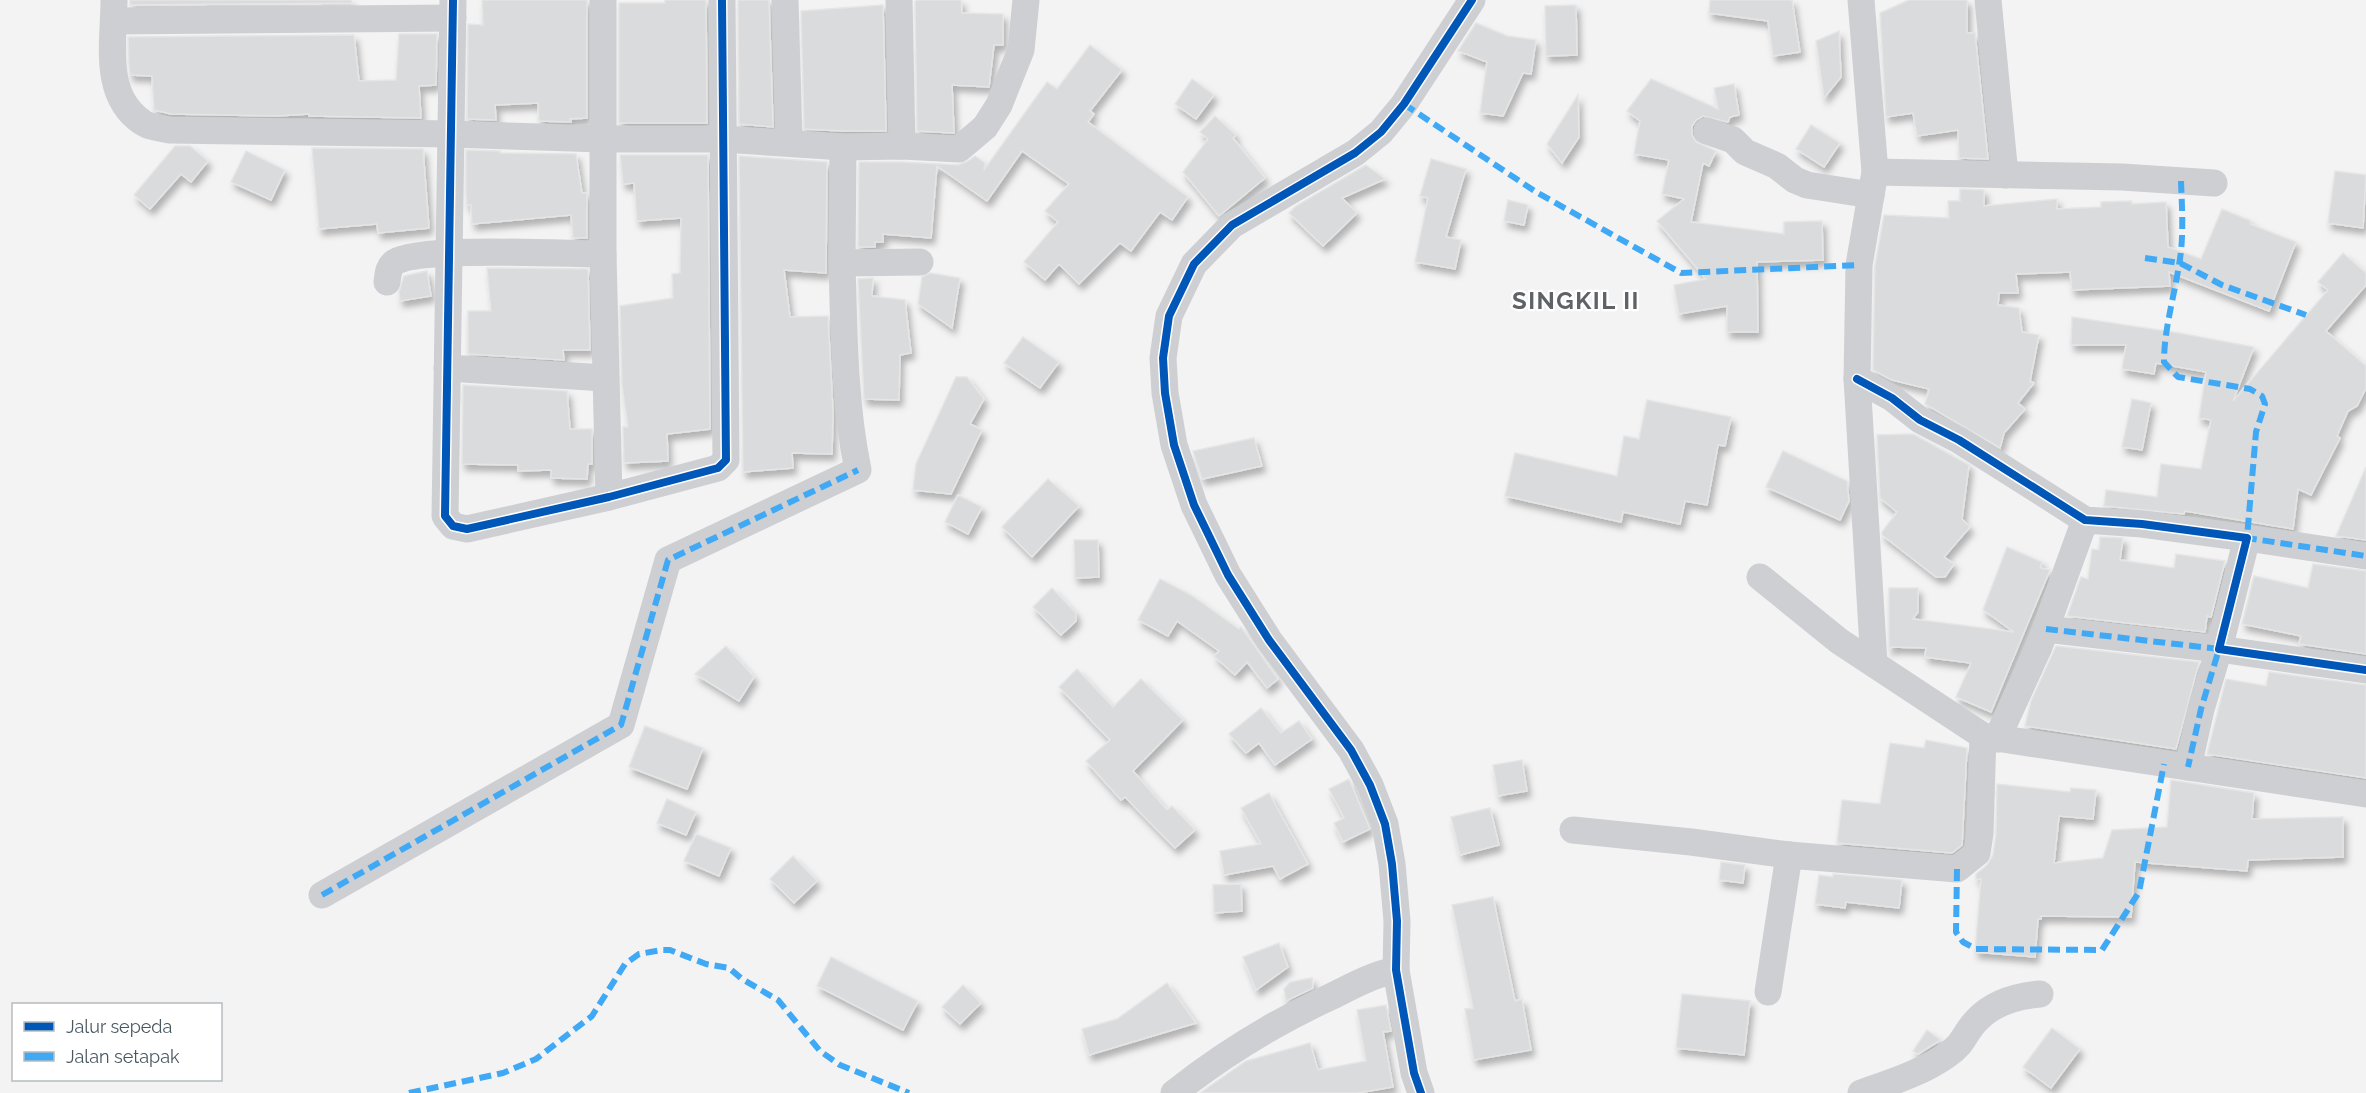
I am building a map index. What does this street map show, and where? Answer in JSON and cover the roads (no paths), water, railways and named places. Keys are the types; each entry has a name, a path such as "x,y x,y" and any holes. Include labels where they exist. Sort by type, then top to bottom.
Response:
{"street":[{"path":"603,0 603,254 609,497"},
{"path":"722,0 723,139 726,460 718,468 609,497 467,529 453,526 445,516 447,368 451,134 453,9 114,10 111,45 114,78 122,99 143,123 169,130 451,134 602,139 723,139 843,147 902,146 959,149 985,127 999,105 1021,50 1026,0"},
{"path":"785,0 789,142"},
{"path":"899,0 902,146"},
{"path":"1421,1093 1414,1073 1396,970 1397,921 1392,864 1385,824 1370,785 1351,750 1269,640 1228,575 1194,505 1174,445 1165,393 1163,358 1169,316 1194,264 1232,225 1355,153 1381,132 1404,104 1472,0"},
{"path":"1860,0 1873,183 1859,265 1857,379 1874,664"},
{"path":"1988,0 2005,175"},
{"path":"1707,131 1733,140 1745,153 1777,166 1795,180 1807,185 2005,175 2122,177 2214,183"},
{"path":"322,895 621,725 668,560 858,470 850,432 845,352 842,263 843,147"},
{"path":"387,282 389,268 396,261 411,256 449,253 603,254"},
{"path":"842,263 920,262"},
{"path":"447,368 605,378"},
{"path":"1857,379 1892,398 1920,420 1959,440 2085,520 2142,524 2366,556"},
{"path":"1573,830 1789,855 1958,869 1977,853 1990,738 2046,629 2085,520"},
{"path":"2188,767 2201,709 2247,538"},
{"path":"1761,577 1839,640 1990,738 2366,794"},
{"path":"2046,629 2219,649 2366,670"},
{"path":"1768,992 1789,855"},
{"path":"1174,1093 1216,1060 1285,1018 1375,975 1396,970"},
{"path":"1861,1093 1945,1057 1962,1044 1976,1021 1995,1006 2020,996 2040,993"}],"district":[{"name":"SINGKIL II","path":"1576,300"}]}
